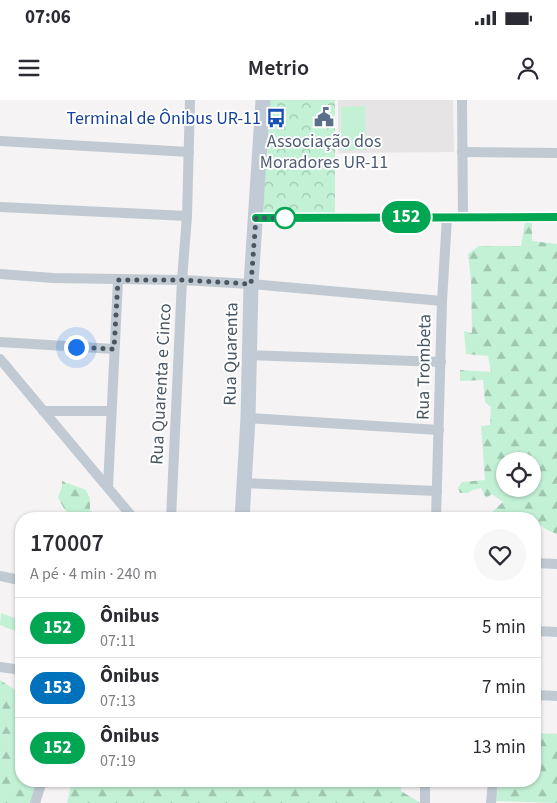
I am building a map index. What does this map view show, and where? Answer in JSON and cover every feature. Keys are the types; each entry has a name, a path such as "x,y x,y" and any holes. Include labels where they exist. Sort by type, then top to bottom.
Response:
{"street":[{"name":"Rua Quarenta e Cinco","path":"171,512 182,280 187,216 190,100"},
{"name":"Rua Quarenta","path":"242,512 248,418 251,284 263,100"},
{"path":"462,100 463,216"},
{"path":"0,141 189,152"},
{"path":"462,152 557,153"},
{"path":"0,207 187,216"},
{"name":"Rua Trombeta","path":"436,512 442,301 447,217"},
{"path":"256,218 557,217"},
{"path":"0,274 251,284 274,288 442,301"},
{"path":"108,487 118,280"},
{"path":"0,342 114,349"},
{"path":"249,355 441,362"},
{"path":"0,359 128,512"},
{"path":"44,411 111,411"},
{"path":"248,418 439,430"},
{"path":"244,483 437,491"},
{"path":"541,563 557,564"},
{"path":"0,576 15,579"},
{"path":"541,631 557,632"},
{"path":"0,667 15,669"},
{"path":"541,695 557,696"},
{"path":"35,803 40,787"},
{"path":"425,803 426,787"},
{"path":"491,803 492,787"}],"shaded area":[{"path":"338,100 453,100 454,152 338,153"}],"green space":[{"path":"267,100 335,100 335,218 265,214 263,212 269,126"},
{"path":"365,106 366,150 341,150 341,107"},
{"path":"525,222 532,223 532,241 557,244 557,534 541,526 541,512 492,512 503,502 496,497 541,497 541,452 496,452 496,497 492,494 486,498 481,488 468,493 460,493 458,488 462,482 485,480 481,426 490,425 491,407 485,402 483,380 460,381 460,370 491,372 488,356 466,354 464,331 472,333 471,279 468,254 479,246 521,246"},
{"path":"62,481 86,490 90,499 90,510 92,512 67,512 58,497"},
{"path":"1,613 15,618 15,631 0,625"},
{"path":"0,680 15,690 15,787 35,787 30,803 0,803"},
{"path":"541,733 557,734 557,803 496,801 498,787 541,787"},
{"path":"71,787 401,787 401,791 419,802 419,803 67,803"}],"bus line":[{"name":"152","path":"256,218 557,217"}],"place":[{"name":"Associação dos Moradores UR-11","path":"324,117"},
{"name":"Terminal de Ônibus UR-11","path":"276,118"}],"route":[{"path":"76,347 114,349 118,280 182,280 251,284 256,218 294,218 285,218"}]}
